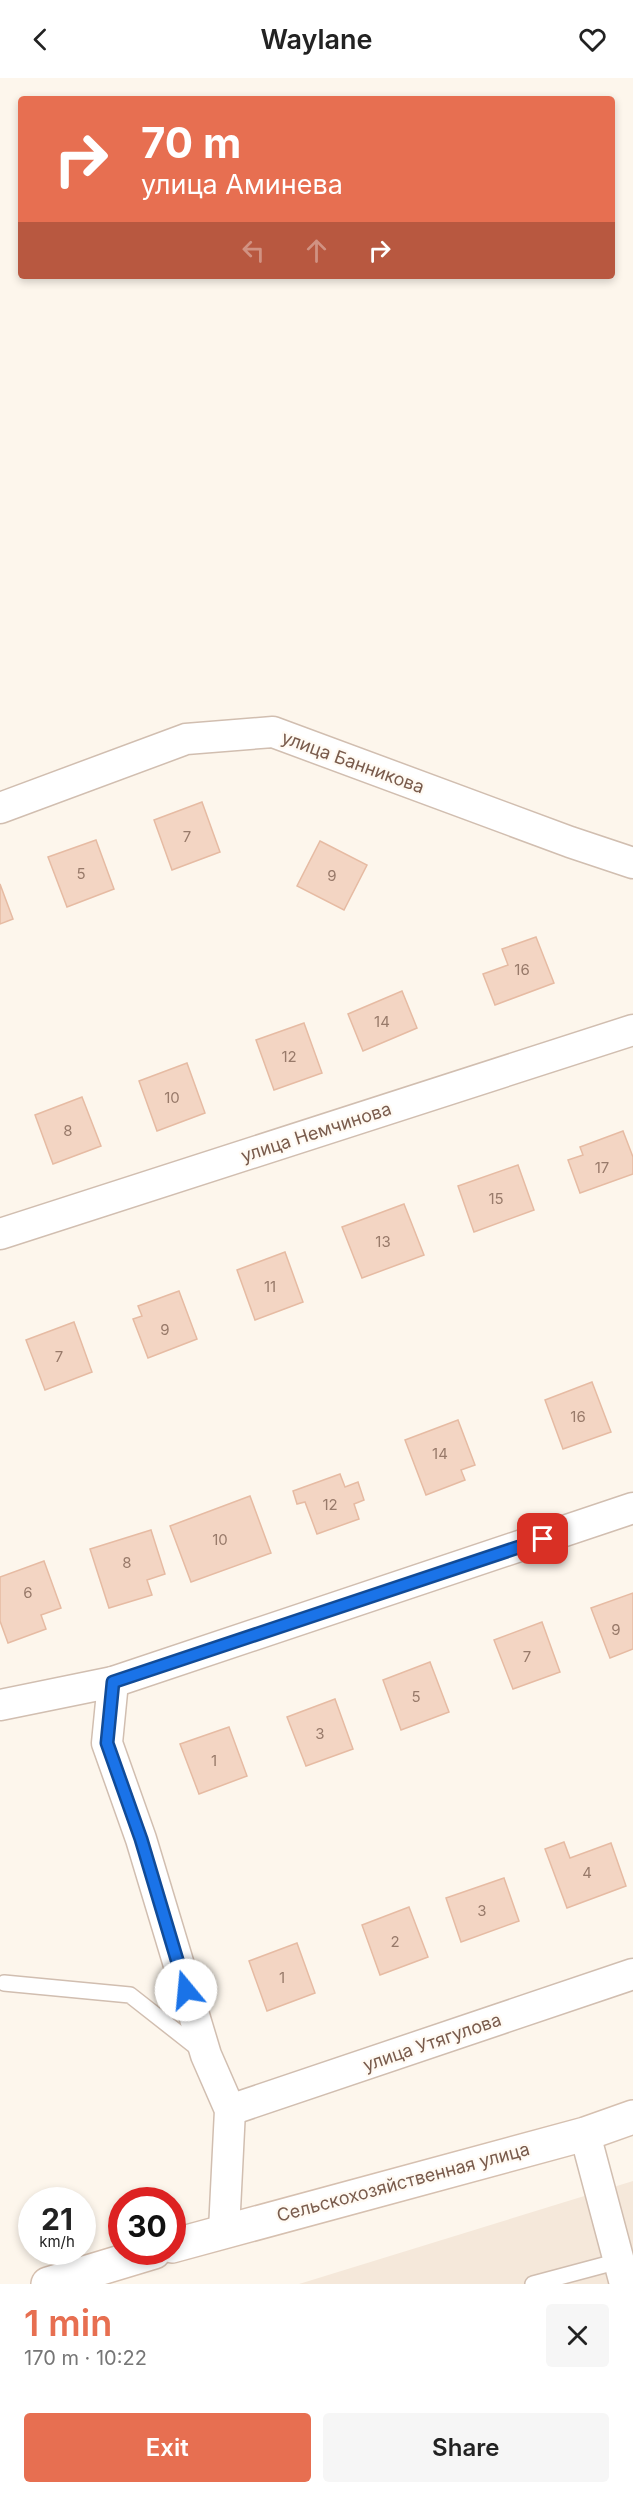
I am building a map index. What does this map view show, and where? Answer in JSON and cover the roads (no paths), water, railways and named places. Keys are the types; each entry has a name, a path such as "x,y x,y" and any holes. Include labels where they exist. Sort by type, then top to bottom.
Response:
{"main road":[{"name":"Сельскохозяйственная улица","path":"186,2242 585,2134 633,2117"},
{"path":"48,2284 83,2279 120,2265"}],"street":[{"name":"улица Банникова","path":"0,808 186,739 273,732 570,842 633,863"},
{"name":"улица Немчинова","path":"0,1234 633,1030"},
{"path":"0,1705 113,1682 633,1509"},
{"path":"113,1682 107,1743 141,1839 206,2055 230,2110 224,2230"},
{"name":"улица Утягулова","path":"230,2110 633,1974"},
{"path":"585,2134 622,2272"}],"lane":[{"path":"1,1980 130,1995 206,2055"},
{"path":"533,2284 622,2272"}]}
